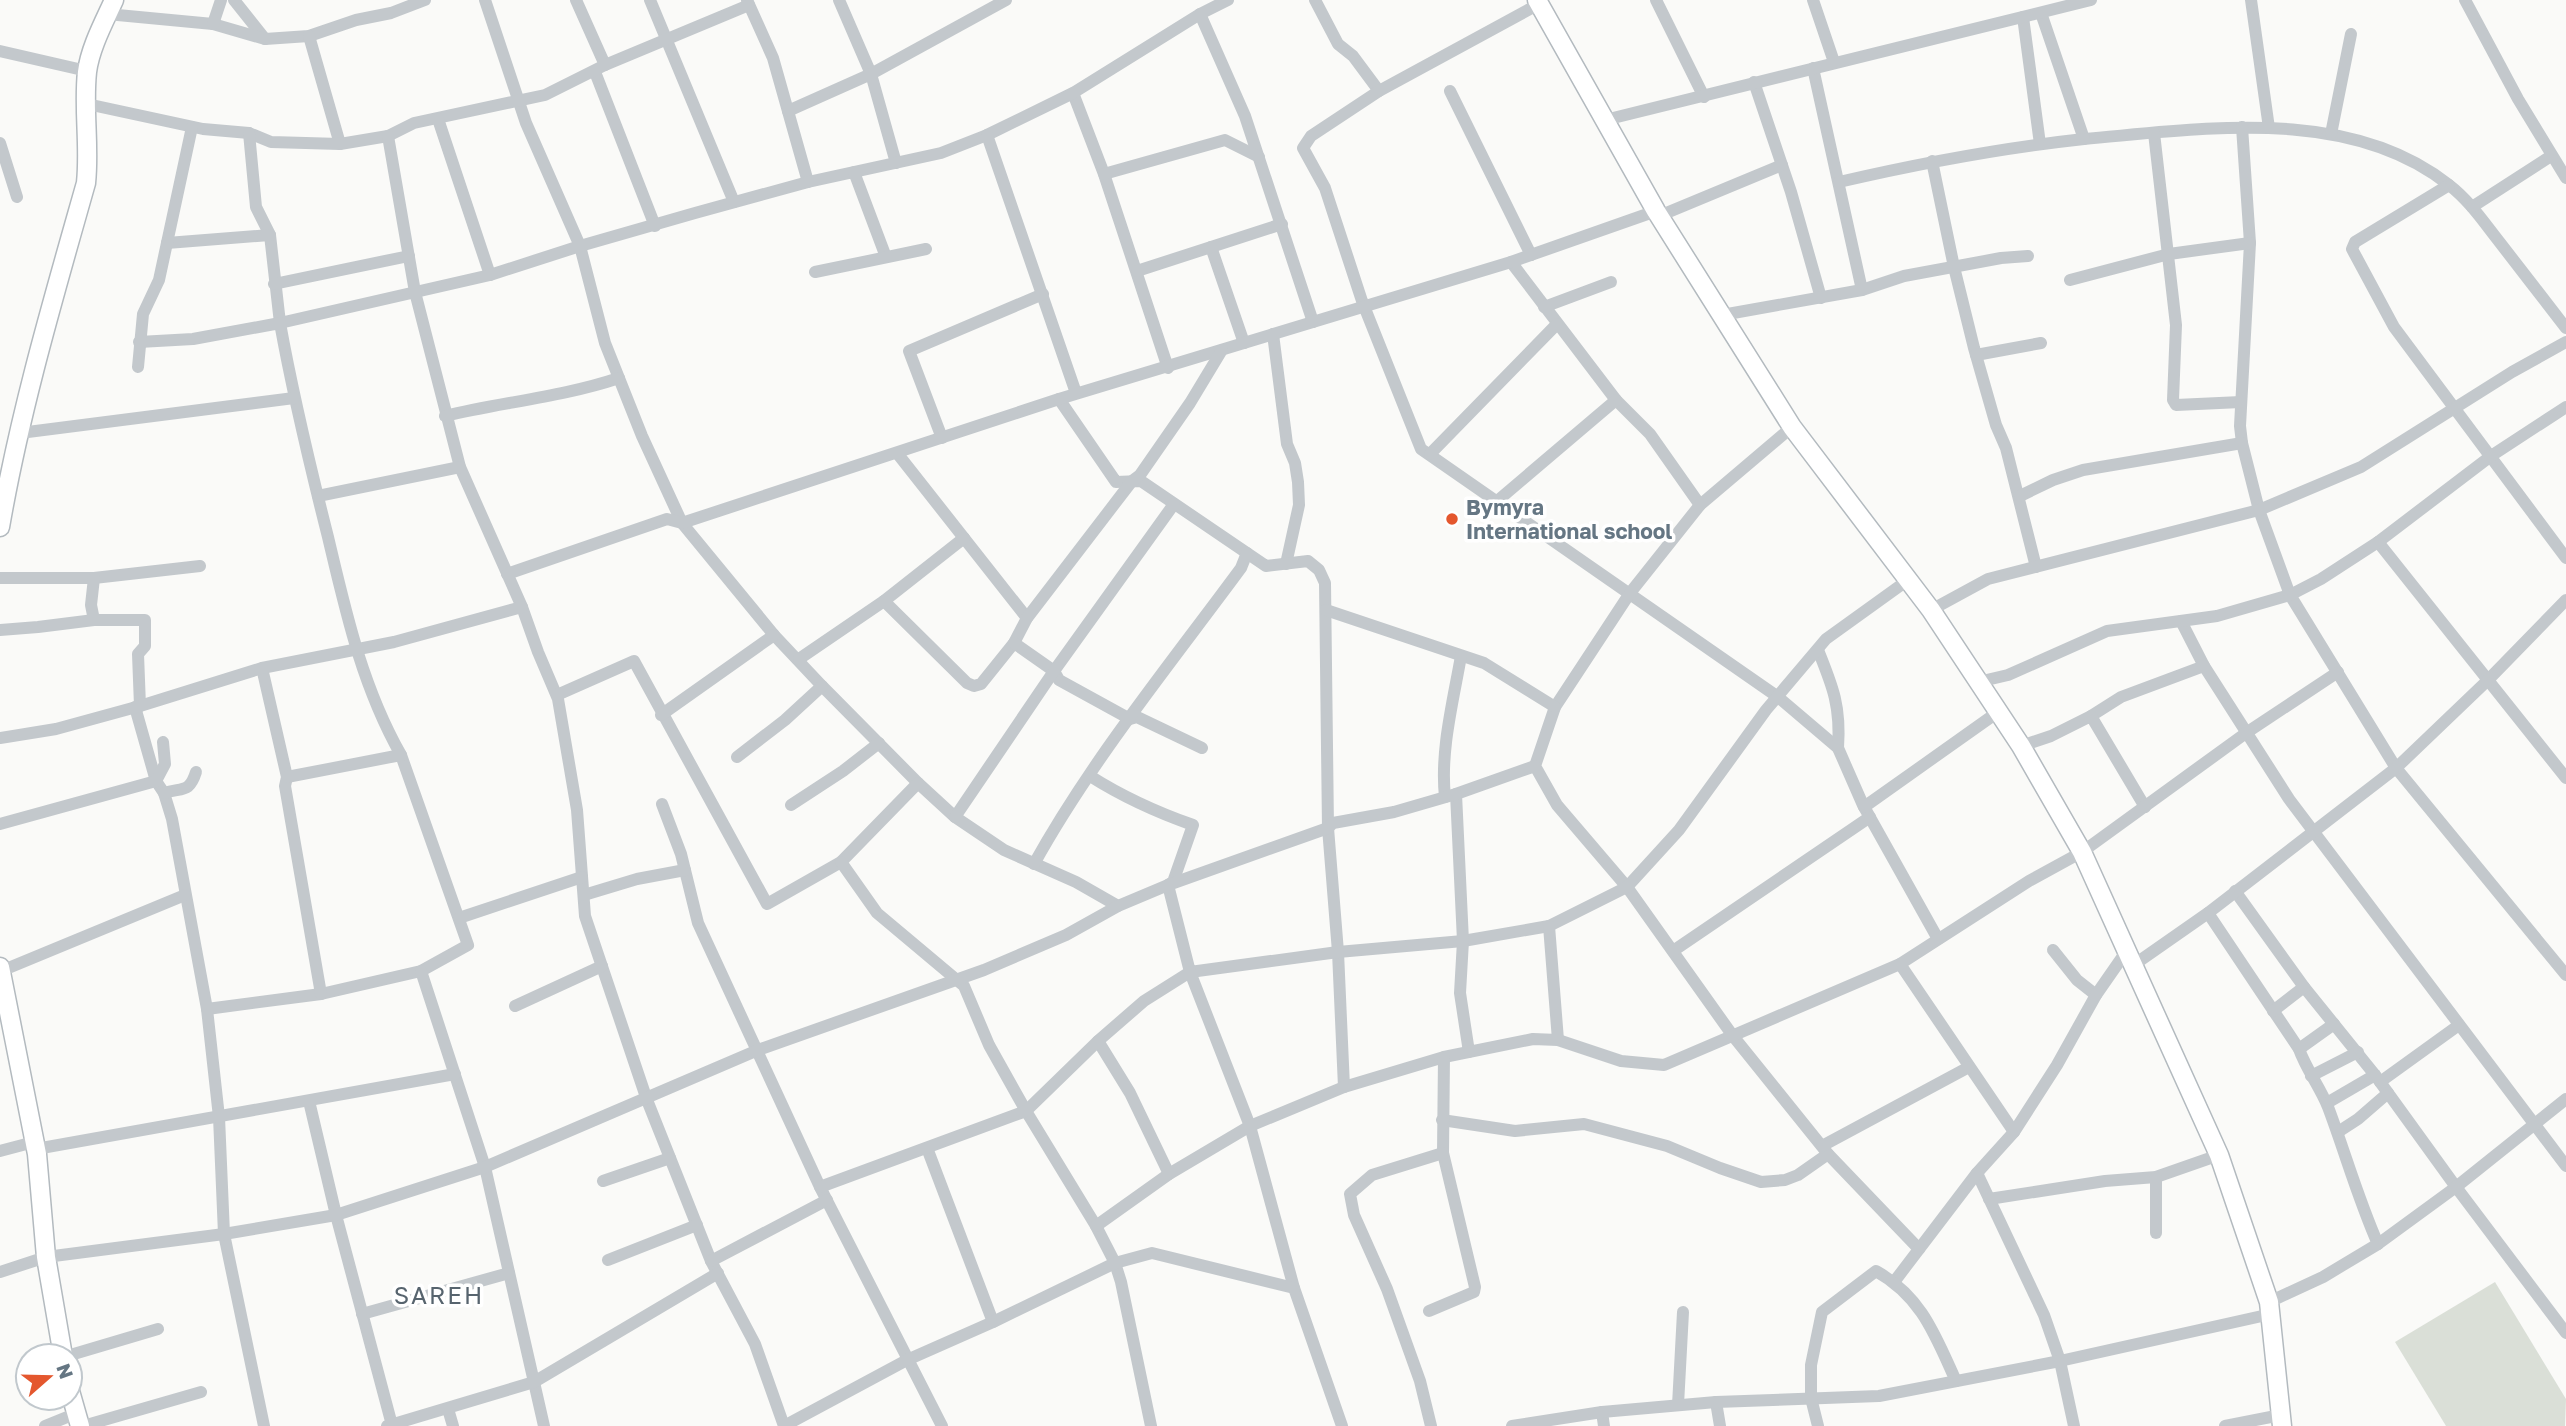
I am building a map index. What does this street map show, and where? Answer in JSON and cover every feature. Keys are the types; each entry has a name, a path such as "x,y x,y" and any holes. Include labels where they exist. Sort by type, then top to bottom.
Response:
{"street":[{"path":"213,24 220,0"},
{"path":"234,0 265,39"},
{"path":"0,527 45,331 86,183 89,157 87,71 111,7 213,24 265,39 309,36 356,20 391,13 425,0"},
{"path":"485,0 519,102 580,246 605,343 642,436 682,523 774,635 918,783 955,817 1004,850 1076,882 1118,906"},
{"path":"576,0 655,226"},
{"path":"650,0 734,202"},
{"path":"839,0 871,74 896,163"},
{"path":"788,111 871,74 1006,0"},
{"path":"139,342 193,339 281,323 490,275 734,202 808,182 941,153 987,135 1073,93 1200,14 1228,0"},
{"path":"1315,0 1338,44 1353,56 1379,91"},
{"path":"1656,0 1704,97"},
{"path":"1814,0 1834,62"},
{"path":"1605,120 2041,13 2072,2 2091,0"},
{"path":"2251,0 2269,128"},
{"path":"2465,0 2550,156 2566,178"},
{"path":"1938,939 1867,812 1838,748 1778,697 1421,449 1364,306 1325,188 1303,148 1311,136 1379,91 1538,2 1658,214 1793,427 1931,610 2021,747 2082,852 2219,1155 2270,1308 2281,1421 2225,1426"},
{"path":"87,104 192,127 249,133 271,142 340,144 388,136 414,123 545,95 748,3 773,58 808,182"},
{"path":"2041,13 2084,139"},
{"path":"1200,14 1245,116 1313,323"},
{"path":"2023,17 2040,144"},
{"path":"2331,134 2351,34"},
{"path":"309,36 340,144"},
{"path":"0,51 87,71"},
{"path":"1813,68 1862,290"},
{"path":"1754,82 1782,165 1821,298"},
{"path":"1450,91 1531,255"},
{"path":"1073,93 1104,174 1168,368"},
{"path":"438,119 490,275"},
{"path":"138,367 143,314 159,280 192,127"},
{"path":"2242,127 2250,243 2241,402 2242,443 2259,510 2290,595 2396,768 2566,975"},
{"path":"1839,182 1932,161 2084,139 2242,127 2331,134 2381,147 2411,159 2449,185 2472,207 2566,328"},
{"path":"207,1009 321,994 421,971 468,945 401,755 388,732 355,650 294,398 274,284 270,235 256,207 249,133"},
{"path":"2154,133 2176,326 2174,404 2241,402"},
{"path":"987,135 1076,393"},
{"path":"388,136 415,292 460,467 522,607 556,695 577,810 585,916 647,1100 711,1261 755,1344 784,1426 907,1360 1115,1264 1152,1253 1294,1288"},
{"path":"1104,174 1225,140 1259,157"},
{"path":"0,143 17,197"},
{"path":"2472,207 2550,156"},
{"path":"1932,161 1976,355 2020,496 2036,567"},
{"path":"507,574 667,519 682,523 1076,393 1168,368 1511,262 1658,214 1782,165"},
{"path":"854,172 887,257"},
{"path":"2449,185 2352,245 2394,327 2566,558"},
{"path":"1137,271 1282,224"},
{"path":"167,243 270,235"},
{"path":"2070,280 2169,254 2250,243"},
{"path":"1211,247 1244,343"},
{"path":"815,272 926,249"},
{"path":"274,284 408,256"},
{"path":"1722,315 1862,290 1905,276 2028,256"},
{"path":"1511,262 1616,400 1650,434 1700,505"},
{"path":"1544,307 1611,282"},
{"path":"942,438 909,351 1043,294"},
{"path":"1430,454 1557,324"},
{"path":"1273,334 1287,443 1295,463 1298,482 1299,505 1286,564"},
{"path":"1931,610 1988,579 2259,510 2361,467 2453,408 2566,342"},
{"path":"1976,355 2041,343"},
{"path":"884,601 967,683 974,686 981,684 1014,643 1027,618 1132,481 1140,475 1190,403 1222,350"},
{"path":"445,416 498,404 559,396 619,378"},
{"path":"20,433 294,398"},
{"path":"1059,399 1116,482 1140,481 1266,566 1308,561 1319,570 1325,583 1328,828 1338,952 1344,1087"},
{"path":"1496,502 1616,400"},
{"path":"1978,682 2008,675 2108,631 2217,616 2290,595 2321,579 2378,542 2491,456 2566,407"},
{"path":"1793,427 1700,505 1630,593 1555,707 1535,766 1557,805 1627,887 1733,1036 1825,1150 1919,1250"},
{"path":"2020,496 2053,480 2083,470 2242,443"},
{"path":"897,453 1027,618"},
{"path":"318,496 460,467"},
{"path":"955,817 1054,671 1174,504"},
{"path":"799,659 884,601 964,538"},
{"path":"2378,542 2566,778"},
{"path":"1034,864 1055,825 1241,568 1247,552"},
{"path":"0,578 94,578 200,566"},
{"path":"94,578 91,606 94,620"},
{"path":"820,1187 1026,1111 1098,1041 1144,1001 1190,972 1338,952 1463,941 1549,926 1627,887 1679,831 1778,697 1826,639 1908,580"},
{"path":"1894,1282 1976,1173 2014,1132 2057,1065 2096,995 2131,956 2208,913 2396,768 2566,600"},
{"path":"0,738 55,729 262,668 436,631 522,607"},
{"path":"1326,610 1485,663 1555,707"},
{"path":"0,630 94,620 145,620 145,646 138,654 137,707 156,781 164,793 172,819 207,1009 219,1117 224,1234 264,1426"},
{"path":"2181,621 2204,666 2246,733 2313,831 2566,1166"},
{"path":"661,715 774,635"},
{"path":"1014,643 1054,671 1059,680 1130,719 1137,718 1202,748"},
{"path":"1818,650 1835,692 1840,723 1838,748"},
{"path":"1461,656 1448,734 1444,784 1450,795 1463,941 1460,993 1469,1052"},
{"path":"556,695 634,661 661,715 767,904 841,862 918,783"},
{"path":"2021,747 2091,716 2121,697 2204,666"},
{"path":"262,668 287,777 285,786 321,994"},
{"path":"1096,1226 1169,1174 1250,1126 1344,1087 1444,1057 1533,1039 1558,1040 1621,1061 1664,1065 1900,964 2029,881 2082,852 2246,733 2338,672"},
{"path":"737,757 785,720 822,686"},
{"path":"1673,951 1867,812 1998,712"},
{"path":"2091,716 2145,807"},
{"path":"0,824 156,781 165,764 163,742"},
{"path":"791,805 844,771 879,743"},
{"path":"287,777 401,755"},
{"path":"0,1272 46,1257 224,1234 336,1215 485,1167 758,1051 984,970 1066,935 1118,906 1168,885 1328,828 1333,823 1394,812 1535,766"},
{"path":"164,793 187,789 196,772"},
{"path":"1090,776 1116,793 1192,825 1173,882 1168,885"},
{"path":"662,804 685,870 698,923 820,1187 942,1426"},
{"path":"841,862 877,913 964,986 989,1045 1096,1226 1115,1264 1151,1426"},
{"path":"584,895 637,879 685,870"},
{"path":"459,918 582,877"},
{"path":"1168,885 1190,972 1250,1126 1294,1288 1342,1426"},
{"path":"2235,891 2304,988 2378,1078 2566,1333"},
{"path":"62,1342 46,1257 35,1145 0,969 185,895"},
{"path":"2208,913 2299,1049 2327,1103 2359,1200 2378,1244"},
{"path":"1549,926 1558,1040"},
{"path":"2053,950 2077,980 2096,995"},
{"path":"1900,964 2014,1132"},
{"path":"515,1006 602,966"},
{"path":"421,971 485,1167 544,1426"},
{"path":"2273,1011 2304,988"},
{"path":"2299,1049 2334,1024"},
{"path":"2327,1103 2378,1078 2459,1025"},
{"path":"1098,1041 1130,1093 1169,1174"},
{"path":"2311,1076 2358,1052"},
{"path":"1429,1311 1474,1292 1443,1153 1444,1057"},
{"path":"1442,1120 1516,1131 1584,1124 1667,1146 1761,1182 1785,1180 1798,1175 1825,1150 1969,1067"},
{"path":"0,1151 219,1117 455,1074"},
{"path":"2338,1132 2388,1093"},
{"path":"1512,1426 1602,1412 1678,1405 1879,1396 2060,1360 2270,1308 2378,1244 2456,1187 2566,1099"},
{"path":"309,1101 390,1425 534,1382 718,1273"},
{"path":"927,1148 993,1322"},
{"path":"1431,1426 1420,1381 1387,1289 1354,1215 1350,1194 1372,1175 1443,1153"},
{"path":"1989,1199 2105,1181 2156,1177 2219,1155"},
{"path":"603,1181 670,1158"},
{"path":"1976,1173 2044,1315 2060,1360 2074,1426"},
{"path":"2156,1177 2156,1233"},
{"path":"711,1261 827,1200"},
{"path":"608,1260 697,1225"},
{"path":"1818,1426 1811,1398 1811,1365 1822,1312 1876,1270 1914,1299 1932,1327 1956,1381"},
{"path":"362,1314 509,1273"},
{"path":"1678,1405 1683,1312"},
{"path":"84,1350 158,1329"},
{"path":"45,1426 80,1422 201,1392"},
{"path":"1716,1402 1720,1426"},
{"path":"448,1409 453,1426"},
{"path":"1602,1412 1604,1426"}],"shaded area":[{"path":"2495,1282 2566,1399 2565,1426 2446,1426 2395,1342"}],"place":[{"name":"Bymyra International school","path":"1452,519"}],"district":[{"name":"SAREH","path":"439,1294"}]}
